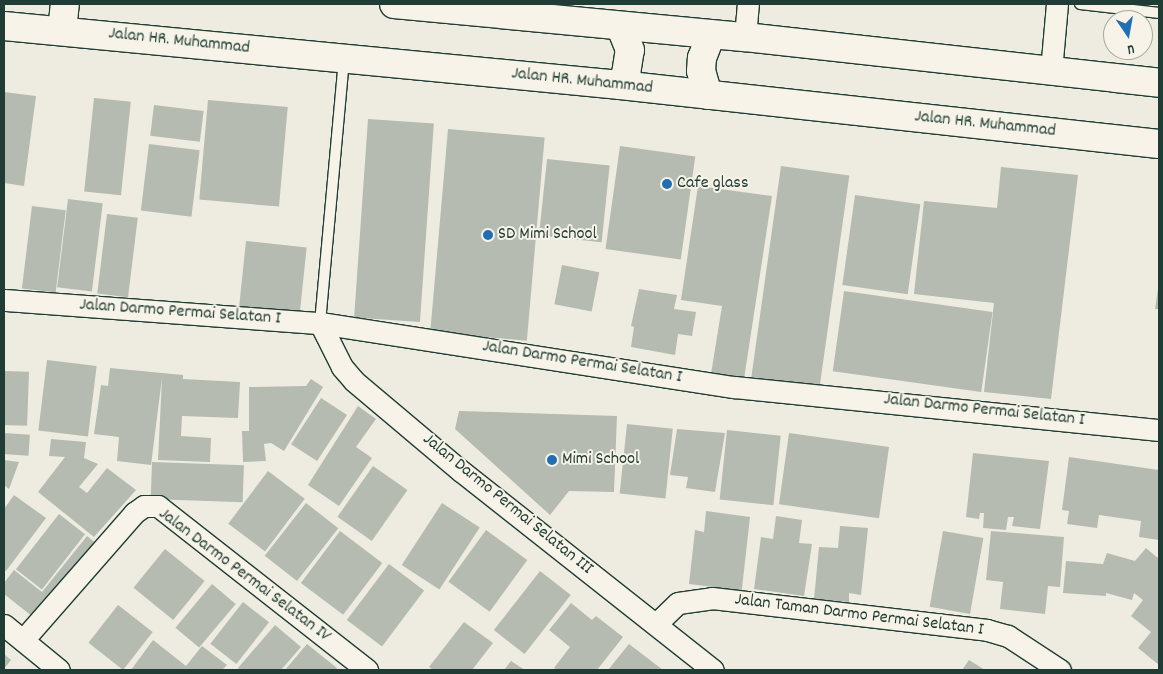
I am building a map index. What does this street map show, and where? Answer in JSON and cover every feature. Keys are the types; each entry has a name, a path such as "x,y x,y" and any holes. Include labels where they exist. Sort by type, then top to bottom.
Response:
{"main road":[{"path":"62,31 64,4"},
{"path":"399,4 621,28 745,37 1159,83"},
{"name":"Jalan HR. Muhammad","path":"4,26 620,86 1159,144"},
{"path":"620,86 626,74 630,50 621,28"},
{"path":"708,95 702,64 712,35"}],"street":[{"path":"745,37 748,4"},
{"path":"1051,71 1057,4"},
{"name":"Jalan Darmo Permai Selatan I","path":"4,300 320,323 735,386 1159,430"},
{"name":"Jalan Darmo Permai Selatan III","path":"320,323 342,367 354,381 461,471 713,670"},
{"name":"Jalan Darmo Permai Selatan IV","path":"23,640 134,513 144,506 158,506 367,670"},
{"name":"Jalan Taman Darmo Permai Selatan I","path":"656,624 678,603 712,598 987,630 1008,636 1060,670"},
{"path":"4,625 59,670"}],"lane":[{"path":"1080,4 1159,13"},
{"path":"320,323 344,58"}],"building":[{"path":"4,92 36,96 24,186 4,183"},
{"path":"94,98 131,102 121,195 84,191"},
{"path":"208,100 288,107 279,207 199,200"},
{"path":"154,105 204,111 200,142 150,136"},
{"path":"368,119 434,124 420,322 354,318"},
{"name":"SD Mimi School","path":"448,129 545,137 527,341 430,332"},
{"path":"149,144 200,150 191,217 141,211"},
{"path":"620,146 695,157 681,260 606,249"},
{"path":"547,159 610,166 602,242 539,236"},
{"path":"781,166 849,176 820,387 751,377"},
{"path":"1001,167 1078,175 1051,399 984,392 994,303 914,294 924,201 997,208"},
{"path":"698,186 772,196 744,379 711,374 722,306 681,300"},
{"path":"855,195 920,204 908,294 842,285"},
{"path":"68,199 103,203 92,292 57,287"},
{"path":"32,206 66,210 56,293 22,288"},
{"path":"107,214 138,218 128,297 97,293"},
{"path":"246,241 307,247 300,314 239,308"},
{"path":"562,265 599,272 592,312 554,304"},
{"path":"639,289 677,295 674,309 696,312 692,336 678,334 675,355 631,347 634,327 631,326"},
{"path":"1158,289 1159,309 1155,309"},
{"path":"844,291 993,312 981,392 833,371"},
{"path":"47,360 97,366 88,437 38,430"},
{"path":"110,368 183,375 183,379 240,382 238,418 182,416 181,436 211,438 210,462 158,460 162,378 151,465 117,461 119,437 94,434 101,385 108,386"},
{"path":"4,371 29,372 27,426 4,425"},
{"path":"311,379 323,387 284,451 271,443 264,444 266,461 243,462 242,431 249,431 249,387 306,386"},
{"path":"321,398 347,415 317,461 291,444"},
{"path":"358,406 376,419 356,447 372,458 339,506 308,485"},
{"name":"Mimi School","path":"459,411 617,416 614,492 569,491 550,515 455,429"},
{"path":"627,424 673,429 665,498 620,494"},
{"path":"677,429 725,433 715,492 686,488 688,477 670,475"},
{"path":"727,430 781,436 773,505 720,500"},
{"path":"4,433 30,435 28,456 4,454"},
{"path":"789,433 889,447 879,518 779,504"},
{"path":"51,439 86,442 84,458 98,464 79,487 87,493 107,468 136,490 94,537 38,492 65,457 49,456"},
{"path":"973,453 1049,461 1040,529 1012,526 1014,517 1008,517 1006,530 983,528 984,513 980,513 979,519 966,517"},
{"path":"1069,457 1159,470 1159,540 1139,537 1141,521 1099,515 1097,528 1067,524 1069,511 1062,510"},
{"path":"4,460 19,462 9,489 4,485"},
{"path":"152,462 244,465 243,502 151,499"},
{"path":"373,466 407,490 372,541 337,517"},
{"path":"268,471 305,499 265,551 228,524"},
{"path":"14,495 46,518 6,571 4,569 4,509"},
{"path":"306,503 338,528 297,581 265,556"},
{"path":"442,503 480,528 439,590 402,565"},
{"path":"706,511 750,517 741,597 713,594 713,587 689,584 695,530 704,532"},
{"path":"59,514 85,534 42,589 16,569"},
{"path":"776,516 802,520 799,543 812,544 804,596 754,589 761,537 773,539"},
{"path":"840,526 868,528 861,595 849,593 849,602 814,599 819,547 838,548"},
{"path":"486,530 527,560 490,612 448,582"},
{"path":"340,531 382,563 343,615 301,583"},
{"path":"943,531 983,538 970,614 930,607"},
{"path":"991,531 1064,537 1060,587 1048,586 1045,614 1000,609 1003,582 986,580"},
{"path":"87,536 98,545 33,617 4,594 4,583 14,570 42,592"},
{"path":"1146,548 1159,559 1159,665 1138,648 1151,632 1131,616 1143,600 1134,593 1132,600 1106,593 1106,596 1063,593 1066,561 1103,564 1107,553 1135,561"},
{"path":"165,549 205,581 173,620 134,588"},
{"path":"389,564 424,590 382,646 347,620"},
{"path":"540,571 571,595 525,654 494,630"},
{"path":"212,584 236,604 199,648 175,628"},
{"path":"243,602 269,622 236,664 210,644"},
{"path":"571,603 592,620 596,616 623,637 597,670 557,670 554,668 570,647 549,630"},
{"path":"118,605 153,632 123,670 88,643"},
{"path":"464,622 493,643 472,670 433,670 429,667"},
{"path":"275,625 301,647 281,670 240,670 238,668"},
{"path":"153,640 186,666 202,646 227,665 222,670 131,670"},
{"path":"307,644 337,668 336,670 285,670"},
{"path":"629,644 663,670 608,670"},
{"path":"4,654 11,660 4,669"},
{"path":"969,660 985,670 962,670"},
{"path":"511,661 525,670 504,670"}],"place":[{"name":"Cafe glass","path":"667,184"},
{"name":"SD Mimi School","path":"488,235"},
{"name":"Mimi School","path":"552,460"}]}
